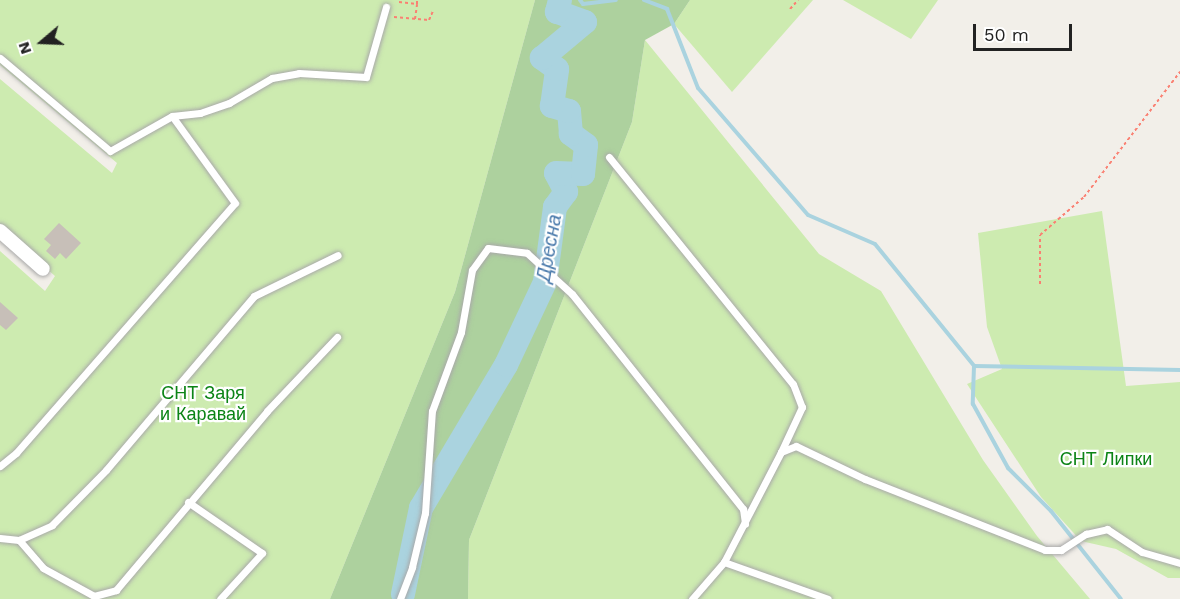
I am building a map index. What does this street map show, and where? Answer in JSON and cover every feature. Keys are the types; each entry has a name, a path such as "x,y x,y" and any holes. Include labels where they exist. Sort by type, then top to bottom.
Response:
{"street":[{"path":"0,231 43,269"}],"lane":[{"path":"0,58 110,152 172,116 200,113 229,103 272,78 290,75 366,77 386,7"},
{"path":"0,466 24,444 235,203 172,116"},
{"path":"609,157 793,384 802,407 724,562 692,599"},
{"path":"400,599 412,567 424,513 432,411 461,332 472,270 488,248 527,254 572,294 743,509 745,524"},
{"path":"0,538 19,540 52,525 106,470 254,296 338,255"},
{"path":"19,540 43,568 94,596 116,590 188,502 337,337"},
{"path":"781,452 796,446 866,479 1045,550 1067,547 1082,537 1107,529 1142,552 1180,563"},
{"path":"188,502 262,553 220,599"},
{"path":"724,562 828,599"}],"path":[{"path":"415,19 417,0"},
{"path":"790,9 798,0"},
{"path":"399,2 417,4"},
{"path":"394,20 394,16 429,20 434,11"},
{"path":"1040,284 1040,235 1084,196 1180,72"}],"green space":[{"name":"СНТ Заря и Каравай","path":"0,0 535,0 455,292 330,599 0,599 0,251 45,291 55,276 0,228 0,79 112,173 117,163 0,65"},
{"path":"535,0 690,0 674,24 645,40 632,122 469,540 468,599 330,599 455,292"},
{"path":"690,0 813,0 732,92 674,24"},
{"path":"843,0 938,0 911,39"},
{"path":"645,40 819,254 881,291 983,460 1037,536 1090,599 468,599 469,540 632,122"},
{"name":"СНТ Липки","path":"1102,211 1126,386 1180,382 1180,578 1168,578 1116,549 1081,541 1041,497 967,384 1002,369 987,327 978,233"}],"building":[{"path":"59,223 81,243 66,259 60,253 55,259 46,251 51,245 44,239"},
{"path":"0,302 18,318 6,330 0,325"}],"waterway":[{"name":"Дресна","path":"403,594 421,508 506,365 545,282 555,207 566,192 556,173 583,174 586,145 571,134 569,111 552,106 557,69 542,58 585,22 557,12 560,0"},
{"path":"580,0 583,4 616,0"},
{"path":"644,0 667,9 698,88 808,215 875,244 974,366 1180,370"},
{"path":"974,366 973,404 1008,468 1051,511 1121,599"}]}
